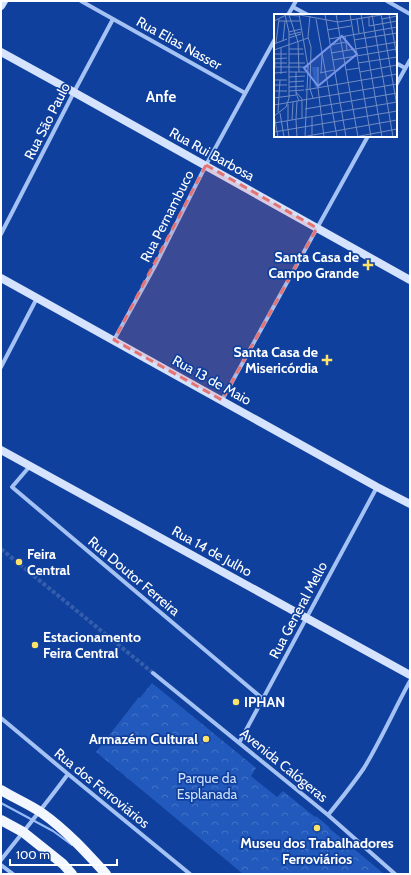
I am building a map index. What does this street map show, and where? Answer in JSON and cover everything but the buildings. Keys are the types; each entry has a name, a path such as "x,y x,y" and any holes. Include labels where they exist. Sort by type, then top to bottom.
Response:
{"main road":[{"path":"1,790 40,812 66,832 106,874"},
{"path":"1,820 24,831 63,864 72,874"}],"street":[{"path":"1,6 4,1"},
{"name":"Rua Elias Nasser","path":"81,1 245,93"},
{"path":"289,14 296,1"},
{"path":"387,1 410,14"},
{"path":"293,7 306,14"},
{"name":"Rua São Paulo","path":"1,234 113,19"},
{"name":"Rua Pernambuco","path":"114,340 155,266 206,165 274,41"},
{"name":"Rua Rui Barbosa","path":"1,52 410,280"},
{"path":"397,83 410,60"},
{"path":"397,64 405,68"},
{"path":"222,400 367,137"},
{"name":"Rua 13 de Maio","path":"1,278 410,504"},
{"path":"1,367 38,298"},
{"name":"Rua 14 de Julho","path":"1,450 410,675"},
{"name":"Rua Doutor Ferreira","path":"30,466 12,487 263,699"},
{"name":"Rua General Mello","path":"239,743 377,487"},
{"name":"Avenida Calógeras","path":"153,673 328,814 395,874"},
{"path":"328,814 364,768 410,681"},
{"name":"Rua dos Ferroviários","path":"1,718 190,874"},
{"path":"1,860 40,812 68,774"},
{"path":"1,865 13,874"}],"highlighted area":[{"path":"206,165 317,228 222,400 114,340"}],"green space":[{"name":"Parque da Esplanada","path":"152,683 256,768 251,776 277,797 283,791 315,817 316,816 384,874 243,874 96,752 139,697 140,698"}],"waterway":[{"path":"1,803 53,831 72,845"}],"tunnel":[{"path":"1,549 153,673"}],"place":[{"name":"Santa Casa de Campo Grande","path":"368,265"},
{"name":"Santa Casa de Misericórdia","path":"327,360"},
{"name":"Feira Central","path":"19,562"},
{"name":"Estacionamento Feira Central","path":"35,645"},
{"name":"IPHAN","path":"236,702"},
{"name":"Armazém Cultural","path":"206,739"},
{"name":"Museu dos Trabalhadores Ferroviários","path":"317,828"}],"district":[{"name":"Anfe","path":"161,97"}]}
